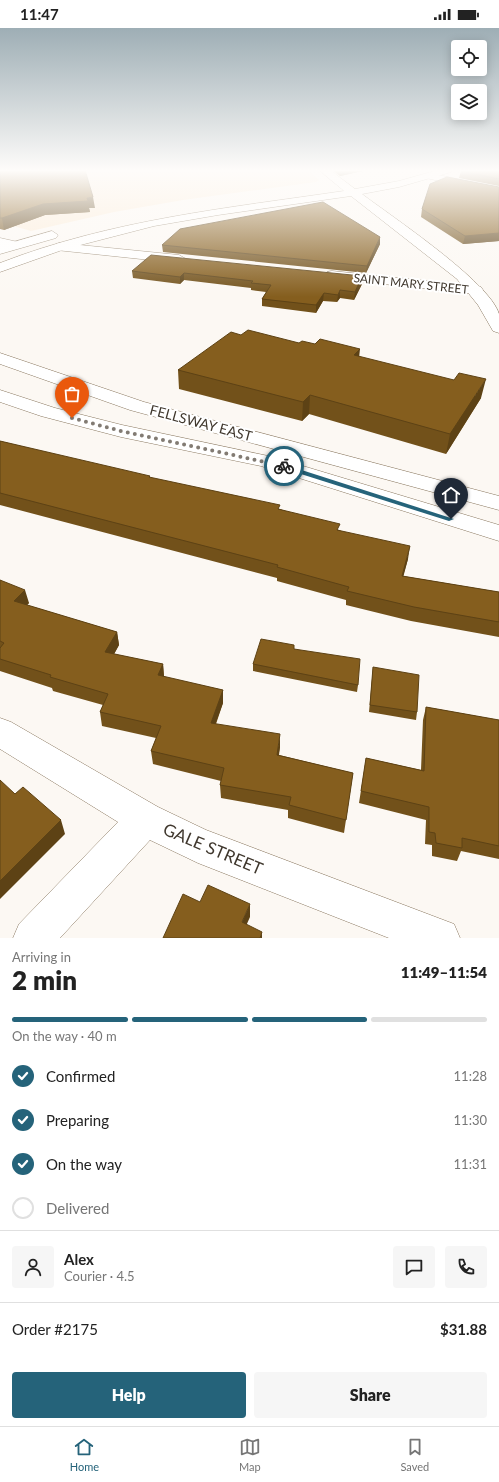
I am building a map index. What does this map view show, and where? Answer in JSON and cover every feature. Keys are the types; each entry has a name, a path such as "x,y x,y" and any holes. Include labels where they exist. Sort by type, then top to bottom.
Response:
{"main road":[{"path":"108,221 154,212"},
{"path":"2,268 60,247 122,231 211,212"},
{"path":"379,212 462,276 476,290 495,318 499,328"},
{"path":"0,250 63,232"},
{"path":"0,242 14,245"},
{"path":"60,247 196,261"},
{"name":"SAINT MARY STREET","path":"322,274 476,290"},
{"name":"FELLSWAY EAST","path":"5,359 97,394 137,406 499,503"},
{"name":"FELLSWAY EAST","path":"0,396 48,412 121,431 266,461 499,533"},
{"name":"GALE STREET","path":"0,732 145,818 198,845 440,938"},
{"path":"33,938 145,818"}],"shaded area":[{"path":"0,212 112,212 31,231 0,222"}],"building":[{"path":"0,212 18,212 2,218 0,218"},
{"path":"268,212 340,212 380,237 367,266 162,245 180,229"},
{"path":"428,212 499,212 499,233 465,236"},
{"path":"151,255 362,276 355,292 340,290 338,295 324,293 316,305 262,299 271,285 251,283 253,281 184,273 180,277 132,271"},
{"path":"248,330 299,343 302,341 315,344 320,339 360,349 354,355 454,380 459,373 486,379 450,434 310,395 303,402 178,370 231,332 241,335"},
{"path":"0,441 150,476 149,477 280,505 278,509 340,524 337,530 410,546 402,576 499,592 499,622 414,607 347,591 349,587 277,567 278,565 0,493"},
{"path":"0,580 25,590 14,601 117,632 105,652 163,664 158,675 223,690 211,723 280,734 277,755 353,773 346,820 289,805 291,797 220,785 224,768 151,751 161,726 100,712 108,694 50,677 51,675 0,659 0,648 4,643 0,641"},
{"path":"261,639 294,645 294,649 360,659 358,685 253,664"},
{"path":"373,667 419,675 417,712 370,705"},
{"path":"426,707 499,720 499,846 462,838 462,848 436,843 435,833 429,832 429,807 361,791 366,758 424,771"},
{"path":"0,780 15,794 23,787 61,820 0,881"},
{"path":"208,885 250,904 242,922 262,932 260,938 163,938 183,894 200,902"}],"way so far":[{"path":"72,418 121,431 284,466"}],"route":[{"path":"284,466 399,504 451,519"}]}
